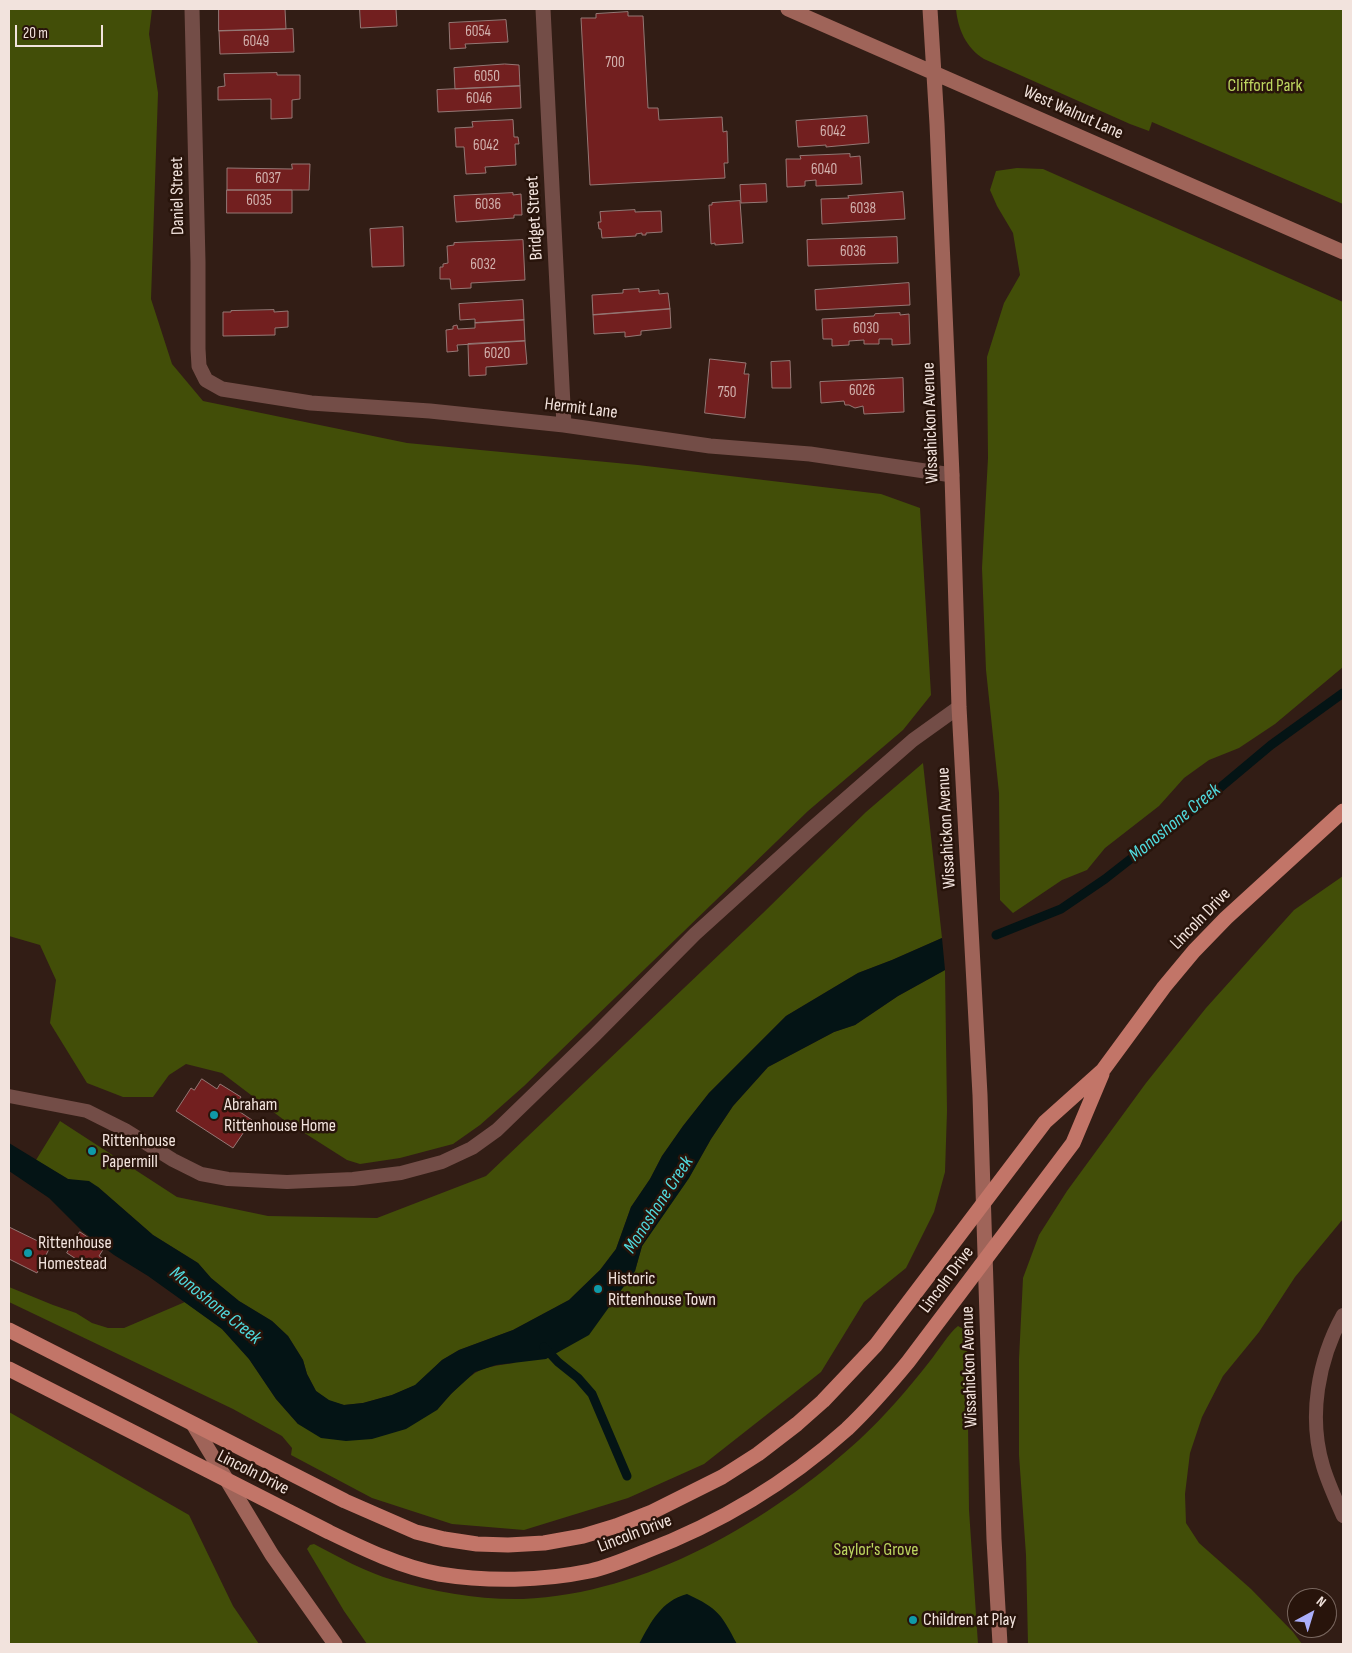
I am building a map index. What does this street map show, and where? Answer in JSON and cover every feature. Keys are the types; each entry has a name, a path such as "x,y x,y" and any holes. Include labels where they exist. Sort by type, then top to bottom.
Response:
{"main road":[{"name":"Lincoln Drive","path":"9,1330 345,1501 416,1532 452,1541 508,1545 544,1543 583,1536 625,1523 687,1495 758,1454 823,1401 876,1345 1045,1122 1103,1070 1164,987 1194,951 1226,918 1343,811"},
{"name":"Lincoln Drive","path":"9,1369 320,1528 370,1551 405,1564 438,1574 472,1578 549,1577 591,1570 666,1544 703,1526 778,1483 848,1428 908,1362 1073,1143 1103,1070"}],"street":[{"name":"Daniel Street","path":"192,9 198,262 198,349 199,366 206,380"},
{"name":"Bridget Street","path":"543,9 564,425"},
{"name":"West Walnut Lane","path":"788,9 1343,252"},
{"name":"Wissahickon Avenue","path":"930,9 952,475 959,707 980,1095 994,1539 1000,1644"},
{"name":"Hermit Lane","path":"206,380 222,389 311,403 430,411 564,425 710,446 819,455 952,475"},
{"path":"193,1424 272,1555 335,1644"}],"lane":[{"path":"9,1096 87,1111 201,1174 228,1179 287,1182 354,1179 401,1173 442,1162 472,1148 497,1130 717,914 913,740 959,707"},
{"path":"1343,1315 1324,1362 1316,1422 1317,1442 1323,1467 1343,1516"}],"green space":[{"path":"9,9 152,9 149,34 158,93 151,299 172,364 203,401 407,443 638,465 881,494 920,508 931,695 903,730 808,811 524,1086 480,1125 453,1144 400,1158 360,1164 347,1160 284,1120 222,1073 186,1064 169,1075 153,1097 123,1097 87,1083 50,1023 56,980 40,945 9,936"},
{"name":"Clifford Park","path":"956,9 1343,9 1343,204 1152,122 1149,131 1130,124 984,59 972,49 964,37"},
{"path":"1017,168 1043,169 1343,302 1343,667 1275,724 1239,748 1209,760 1184,778 1159,806 1105,848 1087,870 1062,880 1013,913 1000,900 999,793 986,670 982,568 988,458 987,357 1004,303 1020,275 1013,233 990,190 996,171"},
{"path":"923,763 942,938 858,973 786,1016 709,1093 683,1126 631,1207 616,1249 600,1270 569,1300 513,1330 459,1350 442,1360 416,1385 392,1395 363,1403 344,1405 329,1401 316,1391 307,1374 303,1360 288,1336 272,1321 239,1301 211,1278 198,1263 153,1235 98,1187 68,1179 36,1160 60,1121 177,1197 268,1216 377,1218 486,1176 763,913 866,812"},
{"path":"1343,876 1343,1219 1295,1277 1259,1332 1223,1376 1202,1417 1190,1453 1185,1494 1186,1523 1199,1543 1251,1589 1287,1626 1287,1638 1298,1638 1302,1644 1028,1644 1026,1555 1019,1455 1019,1359 1023,1278 1039,1235 1067,1191 1146,1083 1206,1008 1294,910"},
{"path":"945,970 947,1111 945,1172 934,1212 906,1268 864,1302 821,1372 704,1464 628,1498 524,1530 452,1524 372,1498 291,1455 292,1448 282,1436 233,1409 9,1302 9,1287 76,1313 92,1323 108,1328 124,1328 185,1302 222,1329 249,1359 276,1399 298,1424 437,1410 455,1390 475,1373 494,1366 514,1363 635,1271 642,1246 689,1178 711,1139 733,1106 768,1067 834,1032 855,1025 898,996"},
{"name":"Saylor's Grove","path":"958,1326 965,1330 967,1334 969,1510 978,1644 367,1644 344,1611 307,1549 310,1545 314,1544 372,1573 425,1588 474,1597 507,1599 569,1594 615,1583 660,1568 704,1548 746,1525 824,1470 869,1431 887,1412"},
{"path":"9,1412 189,1515 233,1606 259,1644 9,1644"}],"water":[{"path":"942,938 945,970 898,996 855,1025 834,1032 768,1067 733,1106 711,1139 689,1178 642,1246 635,1271 589,1335 546,1359 496,1365 475,1372 437,1410 406,1429 372,1439 346,1441 321,1438 298,1424 276,1399 249,1359 222,1329 148,1276 114,1255 82,1231 49,1198 9,1171 9,1143 68,1179 89,1181 153,1235 198,1263 211,1278 239,1301 272,1321 288,1336 303,1360 307,1374 316,1391 329,1400 344,1405 363,1403 392,1395 415,1385 442,1360 459,1350 513,1330 569,1300 600,1270 616,1249 631,1207 683,1126 709,1093 786,1016 858,973"},
{"path":"687,1594 718,1613 737,1644 639,1644 658,1613 670,1602"}],"building":[{"path":"219,9 285,9 286,29 219,31"},
{"path":"360,9 396,9 397,26 361,28"},
{"path":"628,12 628,16 643,16 648,108 658,108 659,120 722,117 723,132 727,131 728,163 724,163 725,178 590,185 581,18 596,18 596,14"},
{"path":"506,20 508,42 465,44 466,48 450,49 449,23"},
{"path":"293,29 294,52 220,54 219,31"},
{"path":"505,64 519,65 520,86 455,89 454,68"},
{"path":"277,73 277,75 300,75 300,99 292,100 292,118 271,119 271,99 218,100 218,87 225,86 224,74"},
{"path":"520,86 521,108 438,112 437,90"},
{"path":"867,116 869,143 826,147 826,145 798,147 796,121"},
{"path":"513,120 514,137 518,137 519,144 515,144 516,165 485,167 486,173 466,174 464,147 456,147 455,128 473,127 472,122"},
{"path":"850,154 850,157 860,156 862,184 816,186 816,180 805,181 805,186 787,187 786,159 801,159 800,156"},
{"path":"292,164 310,164 309,190 227,190 227,168 292,169"},
{"path":"766,184 767,202 741,203 740,185"},
{"path":"227,190 292,190 292,213 227,213"},
{"path":"903,192 905,219 822,224 821,199"},
{"path":"513,193 513,195 521,194 522,215 514,215 514,218 456,222 454,196"},
{"path":"740,201 743,243 711,244 709,205 712,205 712,203"},
{"path":"635,210 635,212 661,211 662,232 602,238 598,222 601,222 600,212"},
{"path":"403,227 404,266 372,267 370,229"},
{"path":"897,237 898,263 808,266 807,240"},
{"path":"523,240 525,280 471,283 471,288 451,289 450,279 440,279 440,267 448,263 447,246 454,245 454,243"},
{"path":"909,283 910,305 816,310 815,290"},
{"path":"639,289 639,292 659,290 659,294 668,293 670,309 593,315 592,295 623,293 623,290"},
{"path":"523,300 524,320 475,323 475,319 460,320 459,304"},
{"path":"670,309 671,328 641,331 641,335 625,337 625,332 594,334 593,315"},
{"path":"274,310 274,312 288,311 288,327 275,328 275,335 223,336 223,312"},
{"path":"900,313 900,315 909,314 910,344 892,345 892,339 879,339 879,344 864,344 864,340 849,341 849,345 832,346 832,339 823,339 822,319"},
{"path":"524,320 525,341 457,345 458,351 447,352 446,330 453,329 453,326 457,325 458,329 475,328 475,323"},
{"path":"525,341 527,364 486,367 486,375 469,376 468,344"},
{"path":"710,359 746,363 744,374 749,374 745,418 705,413"},
{"path":"790,361 791,388 772,388 771,362"},
{"path":"903,378 904,412 864,414 863,406 855,408 845,405 844,401 821,403 820,382"},
{"name":"Abraham Rittenhouse Home","path":"202,1079 217,1089 220,1084 241,1097 234,1108 252,1120 233,1148 176,1111 191,1088 194,1090"},
{"name":"Rittenhouse Homestead","path":"9,1227 50,1247 37,1273 9,1259"},
{"path":"80,1232 104,1248 99,1256 105,1260 97,1271 67,1253"}],"waterway":[{"name":"Monoshone Creek","path":"996,935 1061,909 1105,879 1197,807 1271,745 1343,693"},
{"path":"544,1347 558,1362 578,1378 592,1394 627,1476"}],"place":[{"name":"Abraham Rittenhouse Home","path":"214,1115"},
{"name":"Rittenhouse Papermill","path":"92,1151"},
{"name":"Rittenhouse Homestead","path":"28,1253"},
{"name":"Historic Rittenhouse Town","path":"598,1289"},
{"name":"Children at Play","path":"913,1620"}]}
